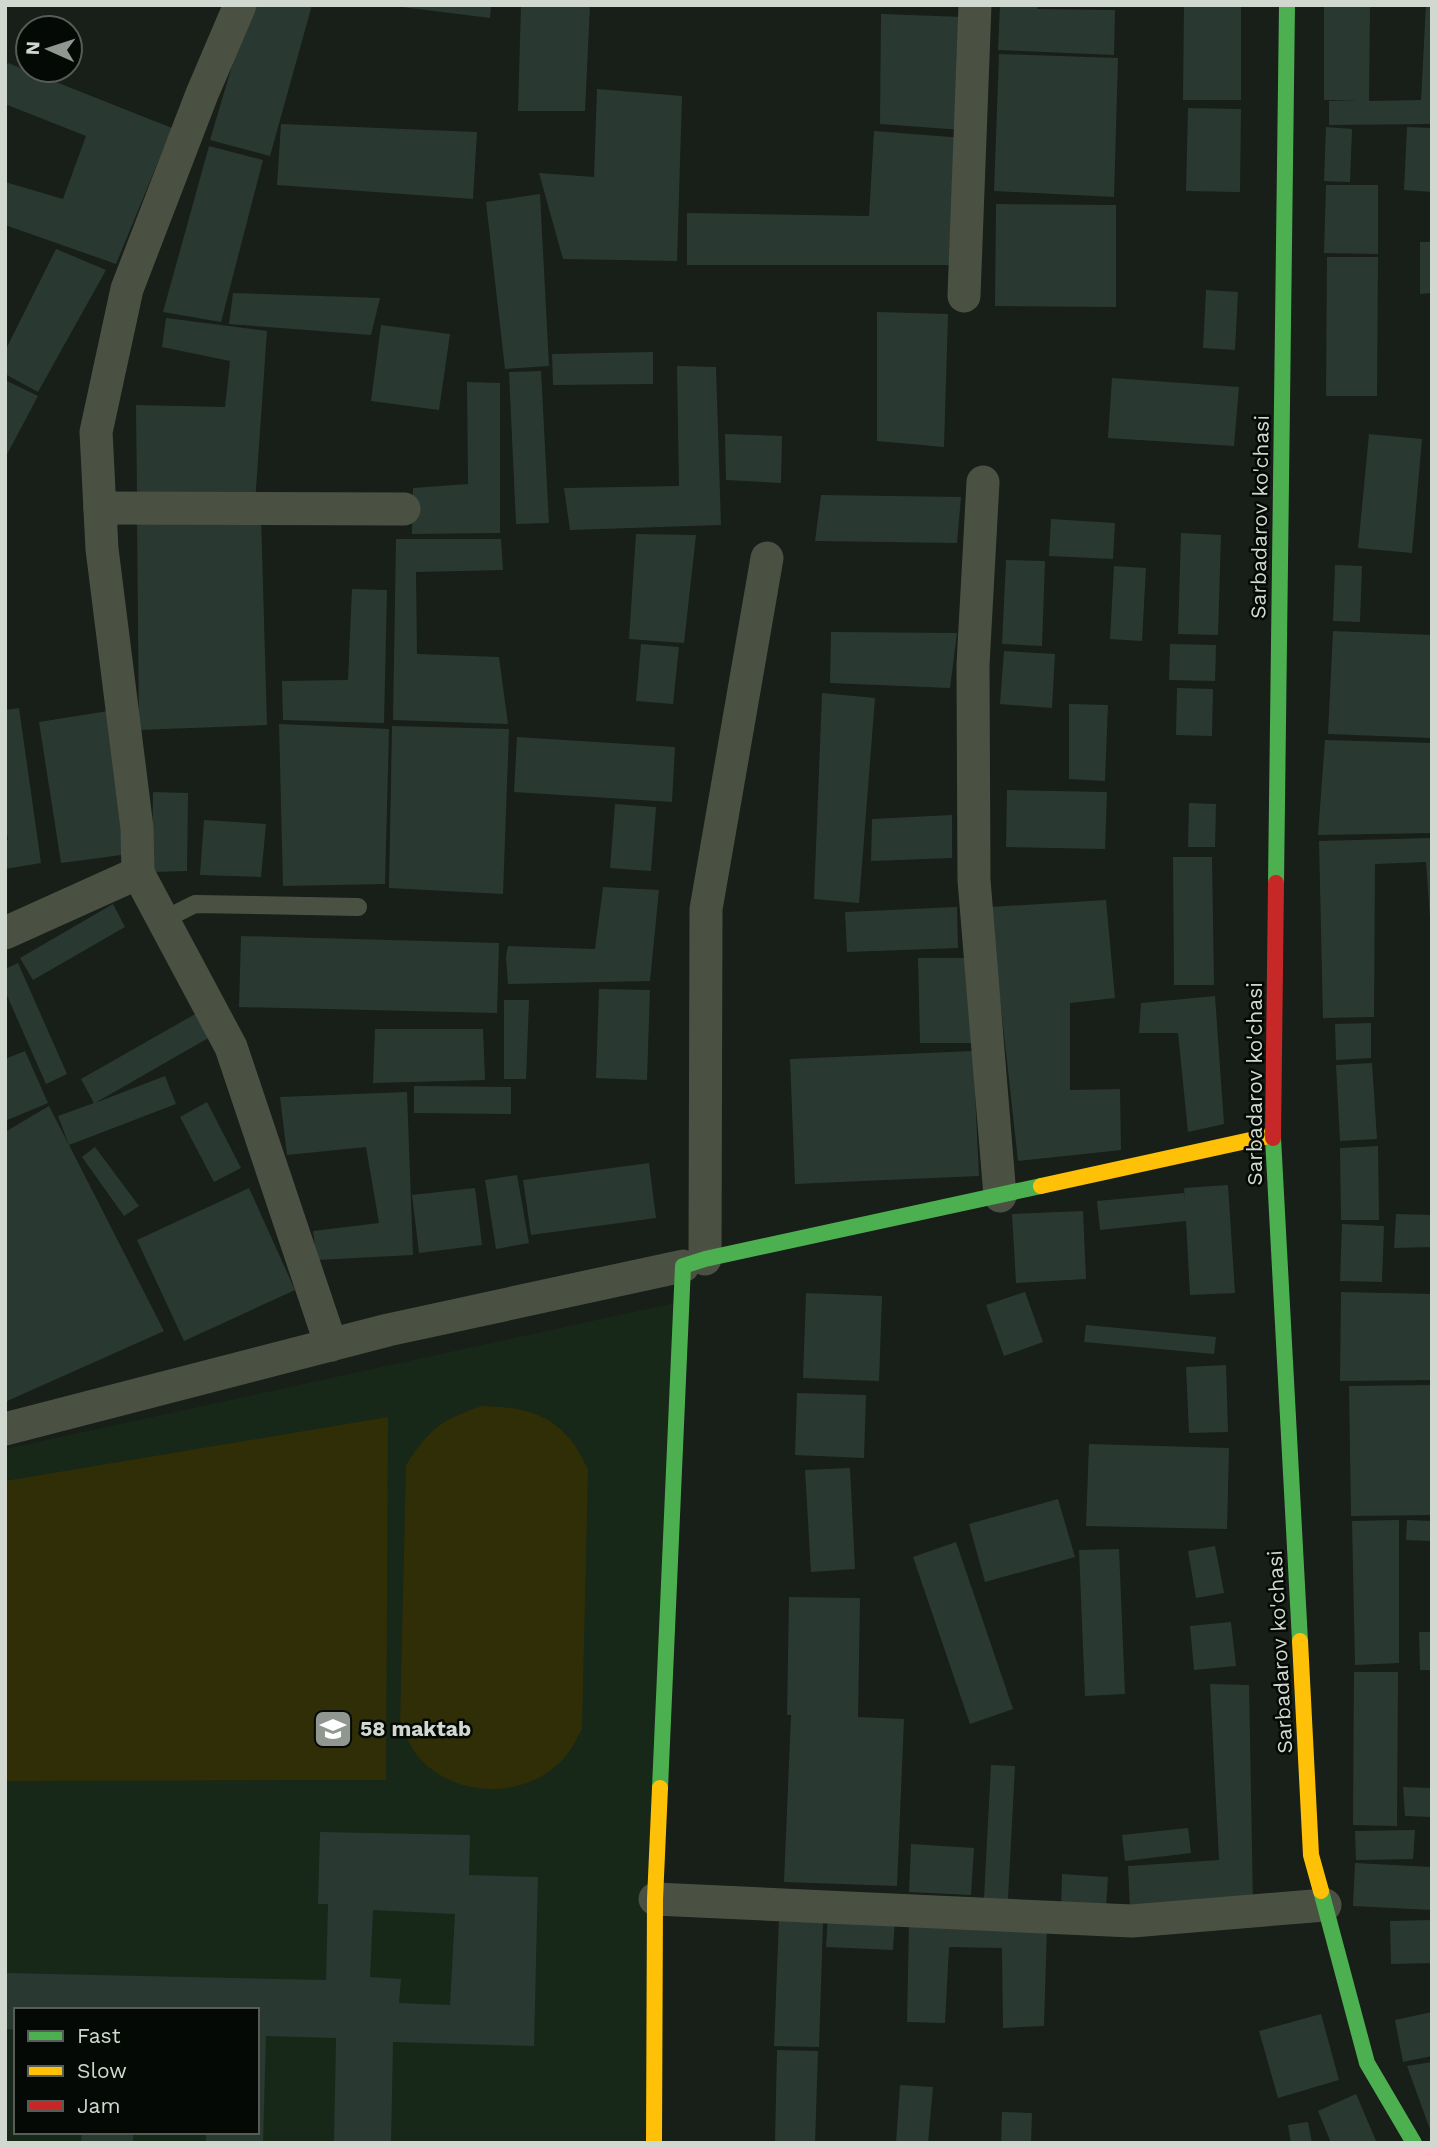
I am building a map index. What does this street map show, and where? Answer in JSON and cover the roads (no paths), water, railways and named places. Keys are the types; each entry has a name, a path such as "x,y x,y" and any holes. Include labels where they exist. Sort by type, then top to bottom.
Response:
{"street":[{"path":"240,5 202,94 127,289 96,432 102,549 137,828 138,873 231,1047 331,1345"},
{"path":"964,296 975,5"},
{"name":"Sarbadarov ko'chasi","path":"1287,5 1273,1135 1311,1854 1367,2063 1414,2143"},
{"path":"983,482 973,665 974,880 1000,1196"},
{"path":"100,508 404,509"},
{"path":"653,2143 655,1899 694,1262 706,909 766,558"},
{"path":"5,933 138,873"},
{"path":"5,1429 388,1330 1273,1135"},
{"path":"655,1899 1132,1921 1325,1905"}],"lane":[{"path":"163,920 195,904 358,907"}],"place":[{"name":"58 maktab","path":"333,1729"}]}
